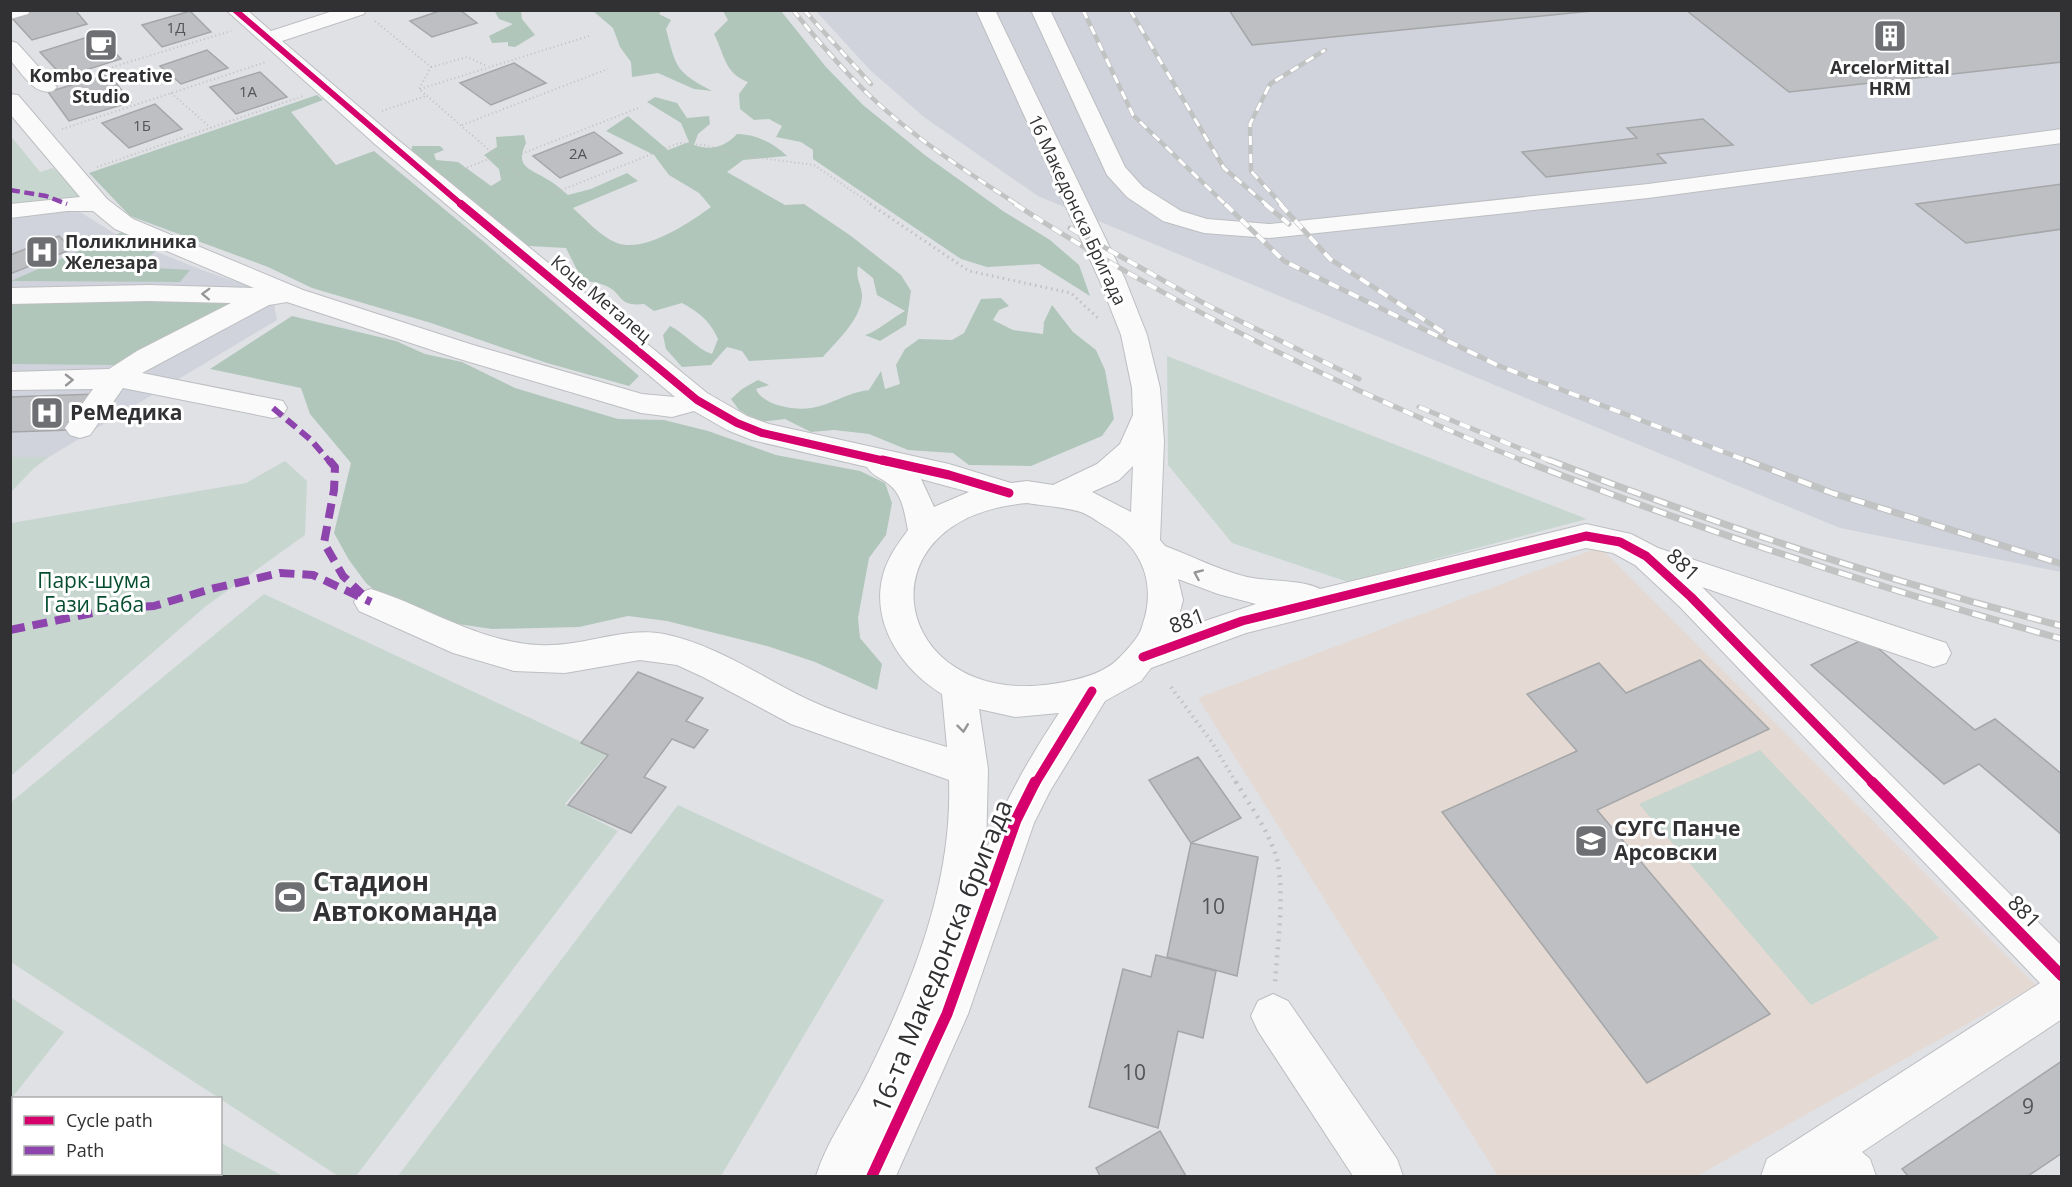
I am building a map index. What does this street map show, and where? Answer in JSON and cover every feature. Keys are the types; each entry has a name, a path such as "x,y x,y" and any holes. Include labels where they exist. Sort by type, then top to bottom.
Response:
{"street":[{"path":"10,14 21,10"},
{"name":"Коце Металец","path":"235,10 359,119 697,400 737,423 762,433 949,476 1009,493"},
{"name":"16 Македонска Бригада","path":"985,10 1112,279 1134,335 1146,388 1151,546"},
{"path":"1040,10 1115,170 1135,192 1172,216 1204,226 1228,229 1269,231 1353,224 1648,191 2061,136"},
{"path":"268,39 364,14"},
{"path":"10,47 46,87"},
{"path":"10,100 99,204 124,224 294,297 463,351 641,403 672,407 697,400"},
{"path":"10,190 46,196 67,204"},
{"path":"10,211 67,204 99,204"},
{"path":"10,296 148,292 294,297"},
{"path":"80,428 116,377 147,357 264,297"},
{"path":"10,381 87,380 116,377 273,408"},
{"name":"16 Македонска Бригада","path":"1062,494 1108,472 1132,450 1147,417"},
{"name":"Коце Металец","path":"866,456 910,484 917,498 924,532"},
{"path":"1009,493 962,506 924,532 905,556 895,584 896,613 907,642 928,668 959,687 990,698 1024,703 1059,700 1092,691 1120,676 1143,657 1163,624 1167,588 1151,546"},
{"name":"881","path":"1009,493 1062,494 1090,502 1131,523 1151,546 1203,577 1241,590 1299,597 1343,597"},
{"name":"881","path":"1143,657 1242,621 1586,536 1620,542 1646,556 1691,597 2061,976"},
{"path":"1646,556 1934,653"},
{"path":"370,602 429,629 488,651 528,658 564,659 637,648 663,648 707,662 798,711 923,756 969,769"},
{"name":"16-та Македонска бригада","path":"839,1176 864,1132 907,1037 940,952 966,852 969,769 959,687"},
{"name":"16-та Македонска бригада","path":"872,1176 947,1014 1016,820 1037,779 1092,691"},
{"path":"1784,1176 1840,1162 2061,994"},
{"path":"1273,1016 1380,1176"}],"path":[{"path":"364,14 431,67"},
{"path":"46,87 252,24"},
{"path":"419,89 589,36"},
{"path":"40,136 286,55"},
{"path":"419,89 431,67 467,57 488,66"},
{"path":"462,125 609,69"},
{"path":"74,175 324,89"},
{"path":"419,89 496,156 547,196 679,143 704,145 738,155 814,165 969,271 1071,293 1106,325 1134,335"},
{"path":"170,93 212,129"},
{"path":"359,119 426,96"},
{"path":"502,161 641,107"},
{"path":"433,180 496,156"},
{"path":"1171,687 1211,741 1266,832 1275,852 1280,874 1279,942 1273,1016"}],"shaded area":[{"path":"816,11 2061,11 2061,572 1840,528 1038,196 924,117 871,71"},
{"path":"67,204 122,238 202,270 272,294 277,320 49,457 11,457 10,210"},
{"name":"СУГС Панче Арсовски","path":"1600,547 2036,985 1697,1176 1498,1176 1198,698"}],"green space":[{"path":"494,10 521,11 522,19 535,35 515,47 508,46 508,42 492,43 489,36 513,24 499,19"},
{"path":"593,11 661,11 659,14 671,20 666,29 679,68 691,79 712,91 694,89 658,73 632,77 631,62 620,47 613,28"},
{"path":"723,11 781,11 826,67 863,105 926,156 1003,211 1050,240 1079,265 1090,296 1039,264 987,267 961,259 813,159 813,150 801,142 776,137 782,126 769,119 754,120 740,109 739,94 748,82 734,74 714,34 728,20"},
{"path":"317,95 323,100 291,112 336,165 374,151 484,242 639,376 629,386 547,363 431,323 312,288 268,267 130,216 89,173"},
{"path":"655,97 677,103 687,118 709,116 710,124 698,134 694,145 706,148 717,147 728,142 737,134 744,134 764,140 782,151 787,156 743,160 727,172 785,205 804,204 851,236 901,275 911,291 906,325 880,341 865,335 905,311 877,295 873,278 858,266 862,298 857,314 847,330 823,357 749,361 742,351 727,347 711,365 682,367 666,349 663,335 670,326 712,354 718,339 712,327 699,314 682,303 654,311 644,304 625,301 603,285 582,280 566,248 528,246 511,231 478,211 411,155 412,146 440,146 444,150 434,154 436,160 458,162 491,186 501,180 499,169 484,155 497,147 496,137 524,135 526,143 522,157 525,165 568,195 591,189 627,173 638,181 573,208 605,237 617,243 640,244 666,235 711,207 699,193 669,175 654,155 606,131 628,116 668,150 689,142 681,123 647,102"},
{"path":"10,135 40,172 53,168 83,197 11,209"},
{"path":"122,232 160,247 137,267 190,270 180,282 11,281"},
{"path":"1001,298 1009,306 999,310 993,320 1013,330 1043,334 1044,322 1052,305 1073,332 1096,350 1105,370 1114,419 1102,436 1031,466 969,465 953,453 908,450 869,434 834,430 811,432 785,419 759,422 739,410 731,399 742,389 758,380 769,385 756,389 759,395 779,406 796,409 818,406 869,390 881,371 885,389 900,384 896,365 905,349 919,339 952,340 964,333 981,299"},
{"path":"105,299 245,301 114,365 11,364 11,304"},
{"path":"292,316 396,341 425,354 462,362 515,388 618,419 664,420 708,431 776,455 860,471 885,483 892,503 886,535 869,558 858,618 860,638 882,664 877,690 815,662 767,646 667,621 628,616 579,627 492,629 458,624 390,603 366,583 349,560 334,533 351,463 310,414 301,388 210,369"},
{"path":"1167,356 1587,519 1348,582 1232,543 1168,465"},
{"path":"11,457 49,457 34,468 11,492"},
{"name":"Парк-шума Гази Баба","path":"285,461 307,481 305,535 206,606 11,776 11,523 246,483"},
{"name":"Стадион Автокоманда","path":"264,594 607,754 565,804 618,831 356,1176 338,1176 222,1100 222,1097 217,1097 11,962 10,803"},
{"path":"1760,750 1939,938 1811,1005 1639,804"},
{"path":"678,805 884,900 721,1176 398,1176"},
{"path":"10,997 64,1032 10,1099"},
{"path":"222,1144 283,1176 62,1176 222,1175"}],"building":[{"path":"33,10 75,10 87,24 32,40 11,17"},
{"path":"442,10 460,10 477,23 432,37 410,21"},
{"path":"1229,10 1602,10 1252,45"},
{"name":"ArcelorMittal HRM","path":"1686,10 2062,10 2062,62 1789,92"},
{"path":"190,11 211,32 162,47 142,25"},
{"path":"97,34 121,59 63,77 40,52"},
{"path":"207,50 228,68 181,84 160,66"},
{"path":"514,63 546,83 491,105 460,83"},
{"path":"260,72 287,97 236,114 210,87"},
{"path":"109,74 131,102 69,121 48,92"},
{"path":"155,104 182,129 129,148 102,123"},
{"path":"1703,119 1733,145 1657,154 1666,163 1546,177 1522,152 1637,138 1627,128"},
{"path":"594,132 622,153 560,178 533,156"},
{"path":"2062,184 2062,229 1966,243 1916,204"},
{"name":"Поликлиника Железара","path":"59,236 72,249 10,274 10,255"},
{"name":"РеМедика","path":"97,394 71,430 10,432 10,397"},
{"path":"1866,638 1975,730 1995,719 2062,774 2062,835 1979,764 1944,784 1811,665"},
{"path":"1700,660 1769,729 1597,810 1770,1014 1647,1083 1442,812 1577,751 1527,694 1599,663 1626,693"},
{"path":"638,672 703,698 686,721 708,730 694,748 672,739 644,777 666,787 631,833 568,805 608,755 581,743"},
{"path":"1198,757 1241,818 1191,843 1149,780"},
{"path":"1191,843 1258,857 1237,976 1167,957"},
{"path":"1156,955 1216,971 1203,1038 1178,1031 1158,1128 1089,1107 1123,969 1151,977"},
{"path":"2062,1061 2062,1153 2028,1176 1908,1176 1902,1169"},
{"path":"1160,1131 1186,1176 1100,1176 1096,1168"}],"railway":[{"path":"793,10 840,65 887,111 941,154 1018,205"},
{"path":"804,10 871,84"},
{"path":"1083,10 1133,115 1226,205"},
{"path":"1130,10 1224,168 1267,205"},
{"path":"1282,205 1251,171 1250,124 1270,84 1325,50"},
{"path":"1015,204 1137,278 1200,313 1329,377 1526,462"},
{"path":"1225,204 1284,261 1497,365 1750,462"},
{"path":"1265,204 1289,224"},
{"path":"1280,204 1330,259 1443,332"},
{"path":"1070,228 1207,305 1359,379"},
{"path":"1419,407 1553,462"},
{"path":"1522,460 1790,557 2062,639"},
{"path":"1549,460 1803,551 2062,626"},
{"path":"1746,460 1832,493 2062,564"}],"marked path":[{"path":"10,190 46,196 67,204"},
{"path":"273,408 311,440 335,467 334,490 324,543 343,576 362,594"},
{"path":"10,630 112,609 154,606 211,589 280,573 313,575 371,602"}],"cycle path":[{"path":"235,10 384,140 697,400 737,423 762,433 949,475 1009,493"},
{"path":"1143,657 1242,621 1586,536 1620,542 1646,556 1691,597 2062,976"},
{"path":"872,1176 947,1014 1016,820 1037,779 1092,691"}],"place":[{"name":"ArcelorMittal HRM","path":"1890,36"},
{"name":"Kombo Creative Studio","path":"101,45"},
{"name":"Поликлиника Железара","path":"42,252"},
{"name":"РеМедика","path":"47,413"},
{"name":"СУГС Панче Арсовски","path":"1591,841"},
{"name":"Стадион Автокоманда","path":"290,897"}]}
